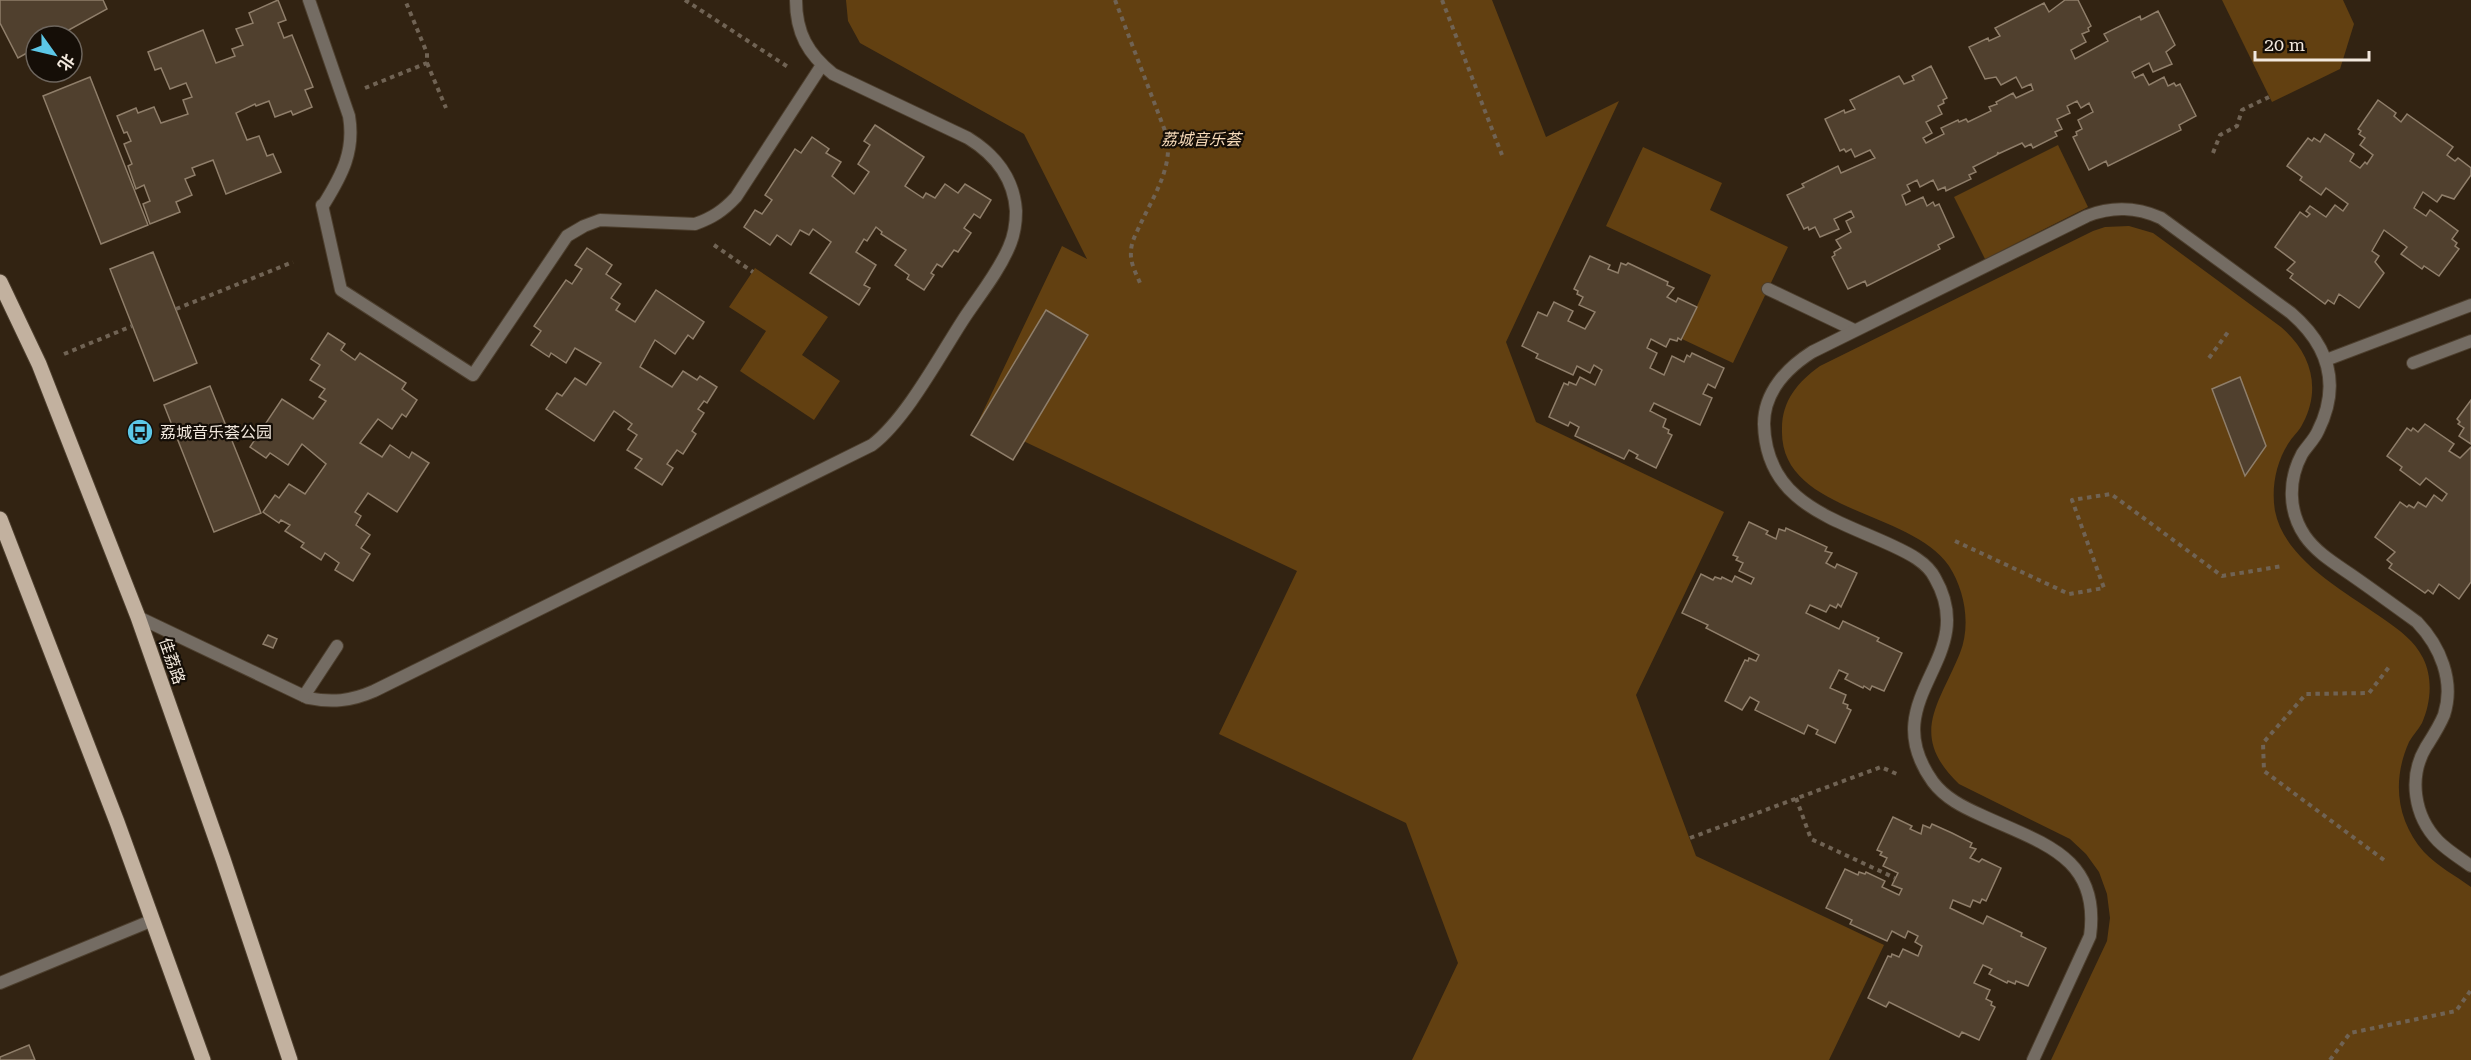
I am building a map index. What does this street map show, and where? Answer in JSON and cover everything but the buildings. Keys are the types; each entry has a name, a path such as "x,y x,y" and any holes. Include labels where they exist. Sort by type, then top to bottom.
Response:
{"main road":[{"name":"佳荔路","path":"0,282 39,364 138,618 223,859 290,1060"},
{"path":"0,519 117,822 203,1060"}],"lane":[{"path":"309,0 349,116 351,144 341,176 323,205 341,290 473,375 567,236 600,220 685,224 709,219 724,210 736,197 822,65"},
{"path":"138,618 304,696 334,702 361,697 872,445 893,426 1009,246 1014,230 1014,194 997,161 984,148 968,138 833,74 822,65 799,32 796,0"},
{"path":"2033,1060 2090,936 2091,898 2084,880 2074,866 2060,853 1948,797 1935,784 1924,768 1917,751 1914,732 1915,714 1921,694 1945,645 1948,610 1944,592 1921,562 1904,551 1794,496 1780,480 1770,460 1765,439 1764,418 1770,398 1780,379 1794,363 1854,330 2087,216 2101,210 2131,209 2161,218 2291,313 2308,328 2321,348 2326,360 2330,392 2326,414 2317,435 2297,464 2291,493 2292,508 2297,522 2314,547 2417,622 2430,636 2439,651 2445,668 2448,690 2445,708 2436,734 2425,748 2419,763 2415,780 2416,796 2420,813 2438,841 2471,866"},
{"path":"1768,289 1854,330"},
{"path":"2326,360 2471,305"},
{"path":"2413,363 2471,341"},
{"path":"304,696 337,646"},
{"path":"0,983 153,920"}],"path":[{"path":"405,0 446,108"},
{"path":"686,0 811,82"},
{"path":"1115,0 1169,146 1164,174 1133,240 1131,253 1133,266 1140,283"},
{"path":"1443,0 1502,155"},
{"path":"343,97 428,63"},
{"path":"2213,153 2220,135 2236,126 2242,110 2269,97"},
{"path":"685,224 753,272"},
{"path":"176,309 293,261"},
{"path":"39,364 132,326"},
{"path":"2209,358 2229,332"},
{"path":"1955,541 2068,594 2104,588 2072,500 2111,494 2222,576 2283,566"},
{"path":"2384,860 2264,771 2263,743 2306,694 2369,693 2389,667"},
{"path":"1690,838 1881,767 1902,777"},
{"path":"1796,798 1811,839 1895,878"},
{"path":"2330,1060 2350,1033 2456,1011 2471,990"}],"green space":[{"name":"荔城音乐荟","path":"846,0 1492,0 1546,137 1619,101 1506,342 1536,422 1724,512 1636,695 1696,856 1884,945 1829,1060 1412,1060 1458,963 1406,823 1219,734 1297,571 979,420 1062,246 1087,259 1024,134 860,43 848,21"},
{"path":"2222,0 2343,0 2354,24 2340,69 2272,102"},
{"path":"2058,145 2088,207 1985,259 1954,197"},
{"path":"1643,147 1722,183 1710,210 1788,247 1733,363 1682,339 1711,275 1606,226"},
{"path":"2129,226 2153,233 2281,327 2299,347 2306,359 2312,383 2312,396 2303,423 2285,449 2278,466 2274,484 2275,511 2281,529 2304,560 2319,574 2406,636 2423,658 2426,666 2430,690 2427,707 2422,723 2409,742 2404,756 2400,771 2400,799 2407,827 2424,852 2471,887 2471,1060 2051,1060 2107,941 2110,918 2107,894 2099,872 2086,854 2070,839 1959,784 1944,766 1935,750 1931,735 1932,720 1960,653 1966,620 1959,586 1949,566 1931,547 1906,532 1823,494 1801,478 1787,457 1782,429 1785,409 1798,385 1820,366 2093,231 2105,227"},
{"path":"755,268 828,317 802,355 840,381 814,420 740,371 766,331 729,307"}],"place":[{"name":"荔城音乐荟公园","path":"140,432"}]}
